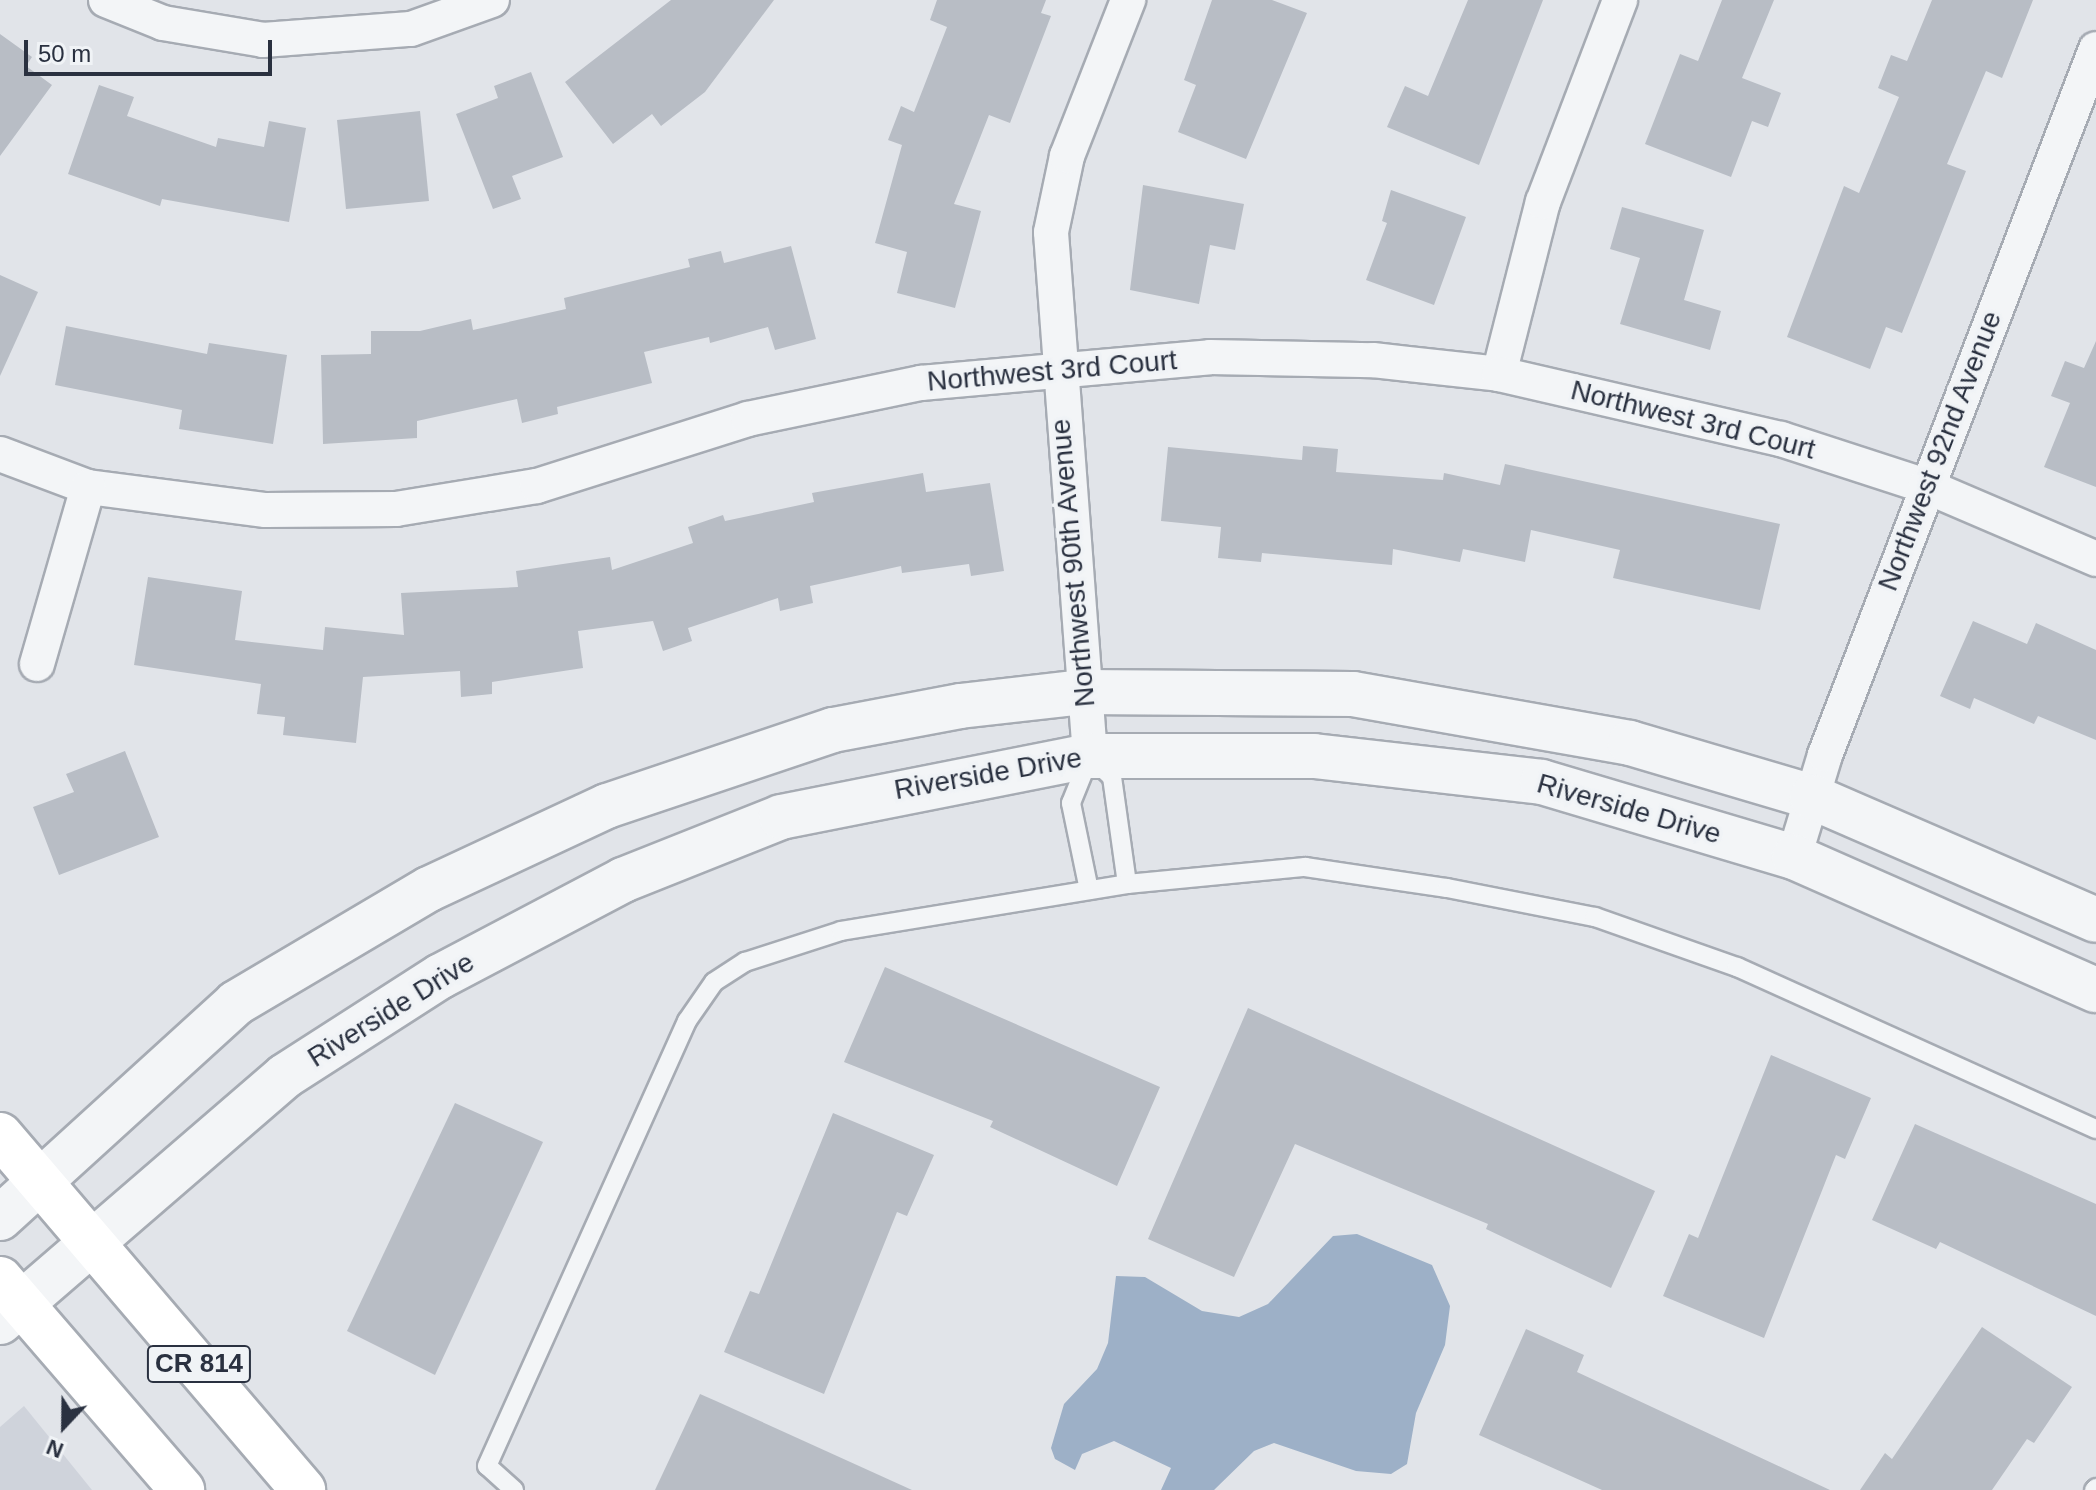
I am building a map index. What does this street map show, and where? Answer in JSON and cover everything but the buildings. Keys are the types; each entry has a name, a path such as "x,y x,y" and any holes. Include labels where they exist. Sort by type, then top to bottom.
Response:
{"main road":[{"name":"CR 814","path":"0,1135 93,1239 303,1490"},
{"name":"CR 814","path":"7,1301 182,1490"}],"street":[{"path":"106,0 163,23 263,40 411,29 485,3"},
{"name":"Northwest 90th Avenue","path":"1090,756 1082,692 1057,367 1051,232 1067,156 1128,0"},
{"path":"1499,374 1543,202 1620,0"},
{"name":"Northwest 92nd Avenue","path":"1794,857 1812,797 1926,486 2096,49"},
{"name":"Northwest 3rd Court","path":"0,454 88,487 266,510 396,509 537,486 748,419 921,383 1057,367 1225,357 1373,360 1499,374 1781,439 1926,486 2096,559"},
{"path":"37,664 88,487"},
{"name":"Riverside Drive","path":"0,1218 39,1178 236,1003 470,869 607,806 833,730 1082,692 1353,694 1630,743 1812,797 2096,920"},
{"name":"Riverside Drive","path":"7,1301 93,1239 285,1076 441,976 623,880 781,817 1090,756 1314,756 1470,771 1542,782 1794,857 2096,990"}],"lane":[{"path":"1089,890 1071,803 1090,756 1112,777 1127,884"},
{"path":"514,1490 487,1466 687,1021 714,982 745,962 841,931 1127,884 1305,867 1595,917 1737,967 2096,1129"}],"shaded area":[{"path":"24,1406 92,1490 0,1490 0,1427"}],"water":[{"path":"1357,1234 1432,1265 1450,1306 1445,1345 1416,1413 1407,1464 1391,1474 1356,1471 1274,1443 1254,1451 1214,1490 1161,1490 1171,1468 1114,1441 1082,1454 1075,1470 1055,1459 1051,1448 1064,1404 1097,1369 1108,1343 1116,1276 1145,1277 1202,1311 1239,1317 1268,1304 1333,1236"}]}
